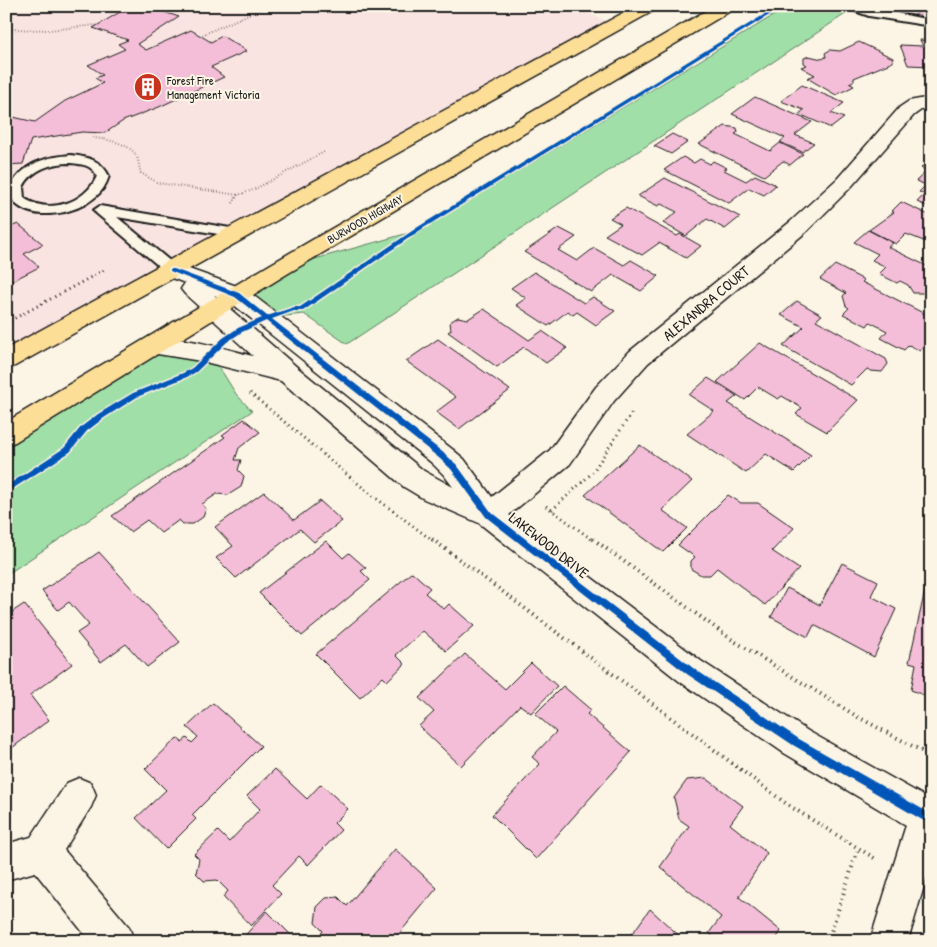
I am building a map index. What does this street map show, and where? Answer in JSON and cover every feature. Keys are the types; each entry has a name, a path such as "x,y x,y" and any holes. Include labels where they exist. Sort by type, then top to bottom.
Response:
{"highway":[{"path":"6,360 648,6"},
{"name":"BURWOOD HIGHWAY","path":"6,435 237,295 726,6"}],"street":[{"name":"ALEXANDRA COURT","path":"489,515 560,457 604,394 639,357 798,227 844,183 907,111 916,105 931,103"},
{"name":"LAKEWOOD DRIVE","path":"172,270 237,295 442,456 454,467 489,515"},
{"name":"LAKEWOOD DRIVE","path":"172,270 289,374 414,479 434,491 489,515 653,643 740,706 796,742 928,818"},
{"name":"LAKEWOOD DRIVE","path":"154,346 201,352 289,374"},
{"path":"6,862 42,852 79,795"},
{"path":"889,941 928,818"},
{"path":"42,852 115,941"}],"lane":[{"path":"846,6 869,13 931,23"},
{"path":"71,159 84,160 100,169 103,176 97,191 86,199 64,208 49,210 36,208 25,205 18,199 12,182 33,168 45,163 71,159"},
{"path":"86,199 172,270"},
{"path":"100,210 236,233"}],"path":[{"path":"200,36 267,6"},
{"path":"6,29 49,30 96,25"},
{"path":"89,138 106,140 131,150 137,158 142,173 158,183 238,195"},
{"path":"6,323 106,269"},
{"path":"243,387 389,508 788,805 881,862"},
{"path":"552,510 592,473 607,454 636,406"},
{"path":"544,504 731,639 858,717 931,756"},
{"path":"828,941 858,848"}],"shaded area":[{"path":"6,6 573,6 615,25 6,360"},
{"path":"831,6 931,6 931,28 847,13"}],"green space":[{"path":"789,6 819,6 847,13 347,344 304,314 267,318 237,295 279,269 423,229"},
{"path":"154,346 211,354 236,394 252,411 6,575 6,435"}],"building":[{"name":"Forest Fire Management Victoria","path":"130,6 146,6 179,17 137,44 146,50 191,30 211,42 222,36 247,51 211,67 224,77 159,107 123,121 105,133 82,132 31,140 23,164 6,165 6,118 13,117 35,122 65,101 103,83 95,78 103,75 88,65 125,49 118,44 128,40 93,28"},
{"path":"926,6 931,6 931,20 912,17"},
{"path":"920,40 931,41 931,66 908,65 900,45 923,46"},
{"path":"859,42 893,58 893,62 854,78 854,81 849,83 854,86 836,95 807,78 815,75 801,67 807,65 804,63 804,58 809,56 822,59 826,57 825,53 830,50 840,51"},
{"path":"802,85 844,103 831,113 844,118 831,128 799,114 804,110 781,101"},
{"path":"755,97 812,122 795,135 814,143 802,152 780,142 785,138 732,114"},
{"path":"725,126 737,128 738,132 735,134 770,151 780,143 803,154 790,165 783,161 764,176 699,144"},
{"path":"672,134 688,142 671,154 654,146"},
{"path":"683,157 694,163 700,159 710,164 713,161 727,168 724,170 746,181 755,175 776,185 764,195 749,188 729,203 664,170"},
{"path":"931,158 931,173 921,168"},
{"path":"926,172 931,174 931,208 917,202 925,194 919,192 926,185 916,181"},
{"path":"665,178 740,217 725,229 707,219 686,236 663,223 677,212 661,204 658,206 638,196"},
{"path":"901,202 931,216 931,244 906,234 896,244 869,230 894,212 892,211"},
{"path":"626,208 677,236 680,234 701,246 686,258 659,243 642,255 605,235 621,224 610,218"},
{"path":"18,224 43,244 24,254 39,267 6,284 6,229"},
{"path":"559,228 576,237 558,250 577,261 594,248 624,265 631,260 659,276 641,291 613,275 591,292 524,252"},
{"path":"868,230 893,243 888,247 931,268 931,297 924,293 913,293 908,285 900,281 897,283 879,274 886,267 872,260 878,254 854,242"},
{"path":"835,265 864,280 862,282 931,317 931,349 924,346 920,351 909,345 904,350 881,338 887,331 870,322 867,326 843,314 849,308 846,306 843,296 846,293 820,279"},
{"path":"534,272 584,303 593,297 615,311 596,325 577,312 573,315 568,311 548,326 516,305 526,298 511,288"},
{"path":"797,301 822,315 816,320 886,359 888,364 882,372 867,369 851,385 783,346 804,327 781,315"},
{"path":"484,309 529,340 542,331 567,348 546,363 524,347 497,367 448,332 451,330 450,322 458,317 468,319"},
{"path":"438,339 510,390 459,429 436,412 456,397 406,361"},
{"path":"760,343 858,400 827,432 796,414 802,408 782,396 778,399 758,387 745,400 717,382"},
{"path":"708,378 737,396 728,403 811,455 794,472 766,454 746,473 687,434 714,411 689,395"},
{"path":"244,419 260,432 239,448 235,460 241,460 238,470 244,476 241,487 228,495 217,494 202,504 206,509 203,517 193,524 183,524 179,520 161,533 147,520 130,532 112,516 225,437 222,435"},
{"path":"640,445 692,481 662,510 687,528 663,552 585,495"},
{"path":"264,492 294,520 320,501 342,521 314,542 300,529 236,578 216,558 233,546 215,527"},
{"path":"728,495 741,503 758,503 794,528 772,551 799,569 765,605 717,568 710,575 701,575 691,569 691,561 695,557 678,545"},
{"path":"326,541 343,558 349,553 366,568 361,571 370,580 302,636 259,593"},
{"path":"99,552 180,642 147,667 126,644 101,662 77,633 89,625 69,602 58,610 42,591"},
{"path":"842,563 878,581 871,596 896,609 874,657 814,625 808,637 771,617 787,588 820,605"},
{"path":"412,572 430,588 425,593 444,609 449,604 474,626 446,651 423,631 396,655 405,664 387,681 383,677 360,698 316,654"},
{"path":"928,577 931,578 931,698 911,690 916,664 909,662"},
{"path":"24,604 72,664 30,695 49,720 12,748 6,740 6,616"},
{"path":"465,654 505,689 531,663 557,686 531,713 520,705 461,766 419,726 434,712 419,698"},
{"path":"563,686 591,710 587,714 631,752 536,859 492,815 540,764 532,757 556,732 535,714"},
{"path":"213,703 261,746 192,815 196,819 166,849 136,818 166,790 145,769 177,738 182,742 187,738 192,743 198,737 187,727"},
{"path":"275,769 307,799 321,784 348,809 334,823 341,830 308,865 299,856 272,885 281,894 251,926 223,897 228,891 217,880 204,881 196,873 199,859 194,854 218,831 229,842 260,809 247,796"},
{"path":"706,778 743,806 730,824 767,853 739,897 781,931 775,941 718,941 709,933 721,917 660,867 689,826 679,819 674,798 687,780"},
{"path":"395,849 437,888 393,941 314,941 323,931 315,923 317,907 326,898 338,897 347,906"},
{"path":"650,909 685,941 627,941"},
{"path":"267,911 296,940 295,941 240,941"}],"cycle path":[{"path":"6,490 67,450 84,429 101,416 135,395 194,370 225,340 240,330 267,318 294,309 301,309 420,228 782,6"},
{"path":"172,270 237,295 442,456 454,467 489,515 690,671 796,742 931,820"}],"place":[{"name":"Forest Fire Management Victoria","path":"148,87"}]}
